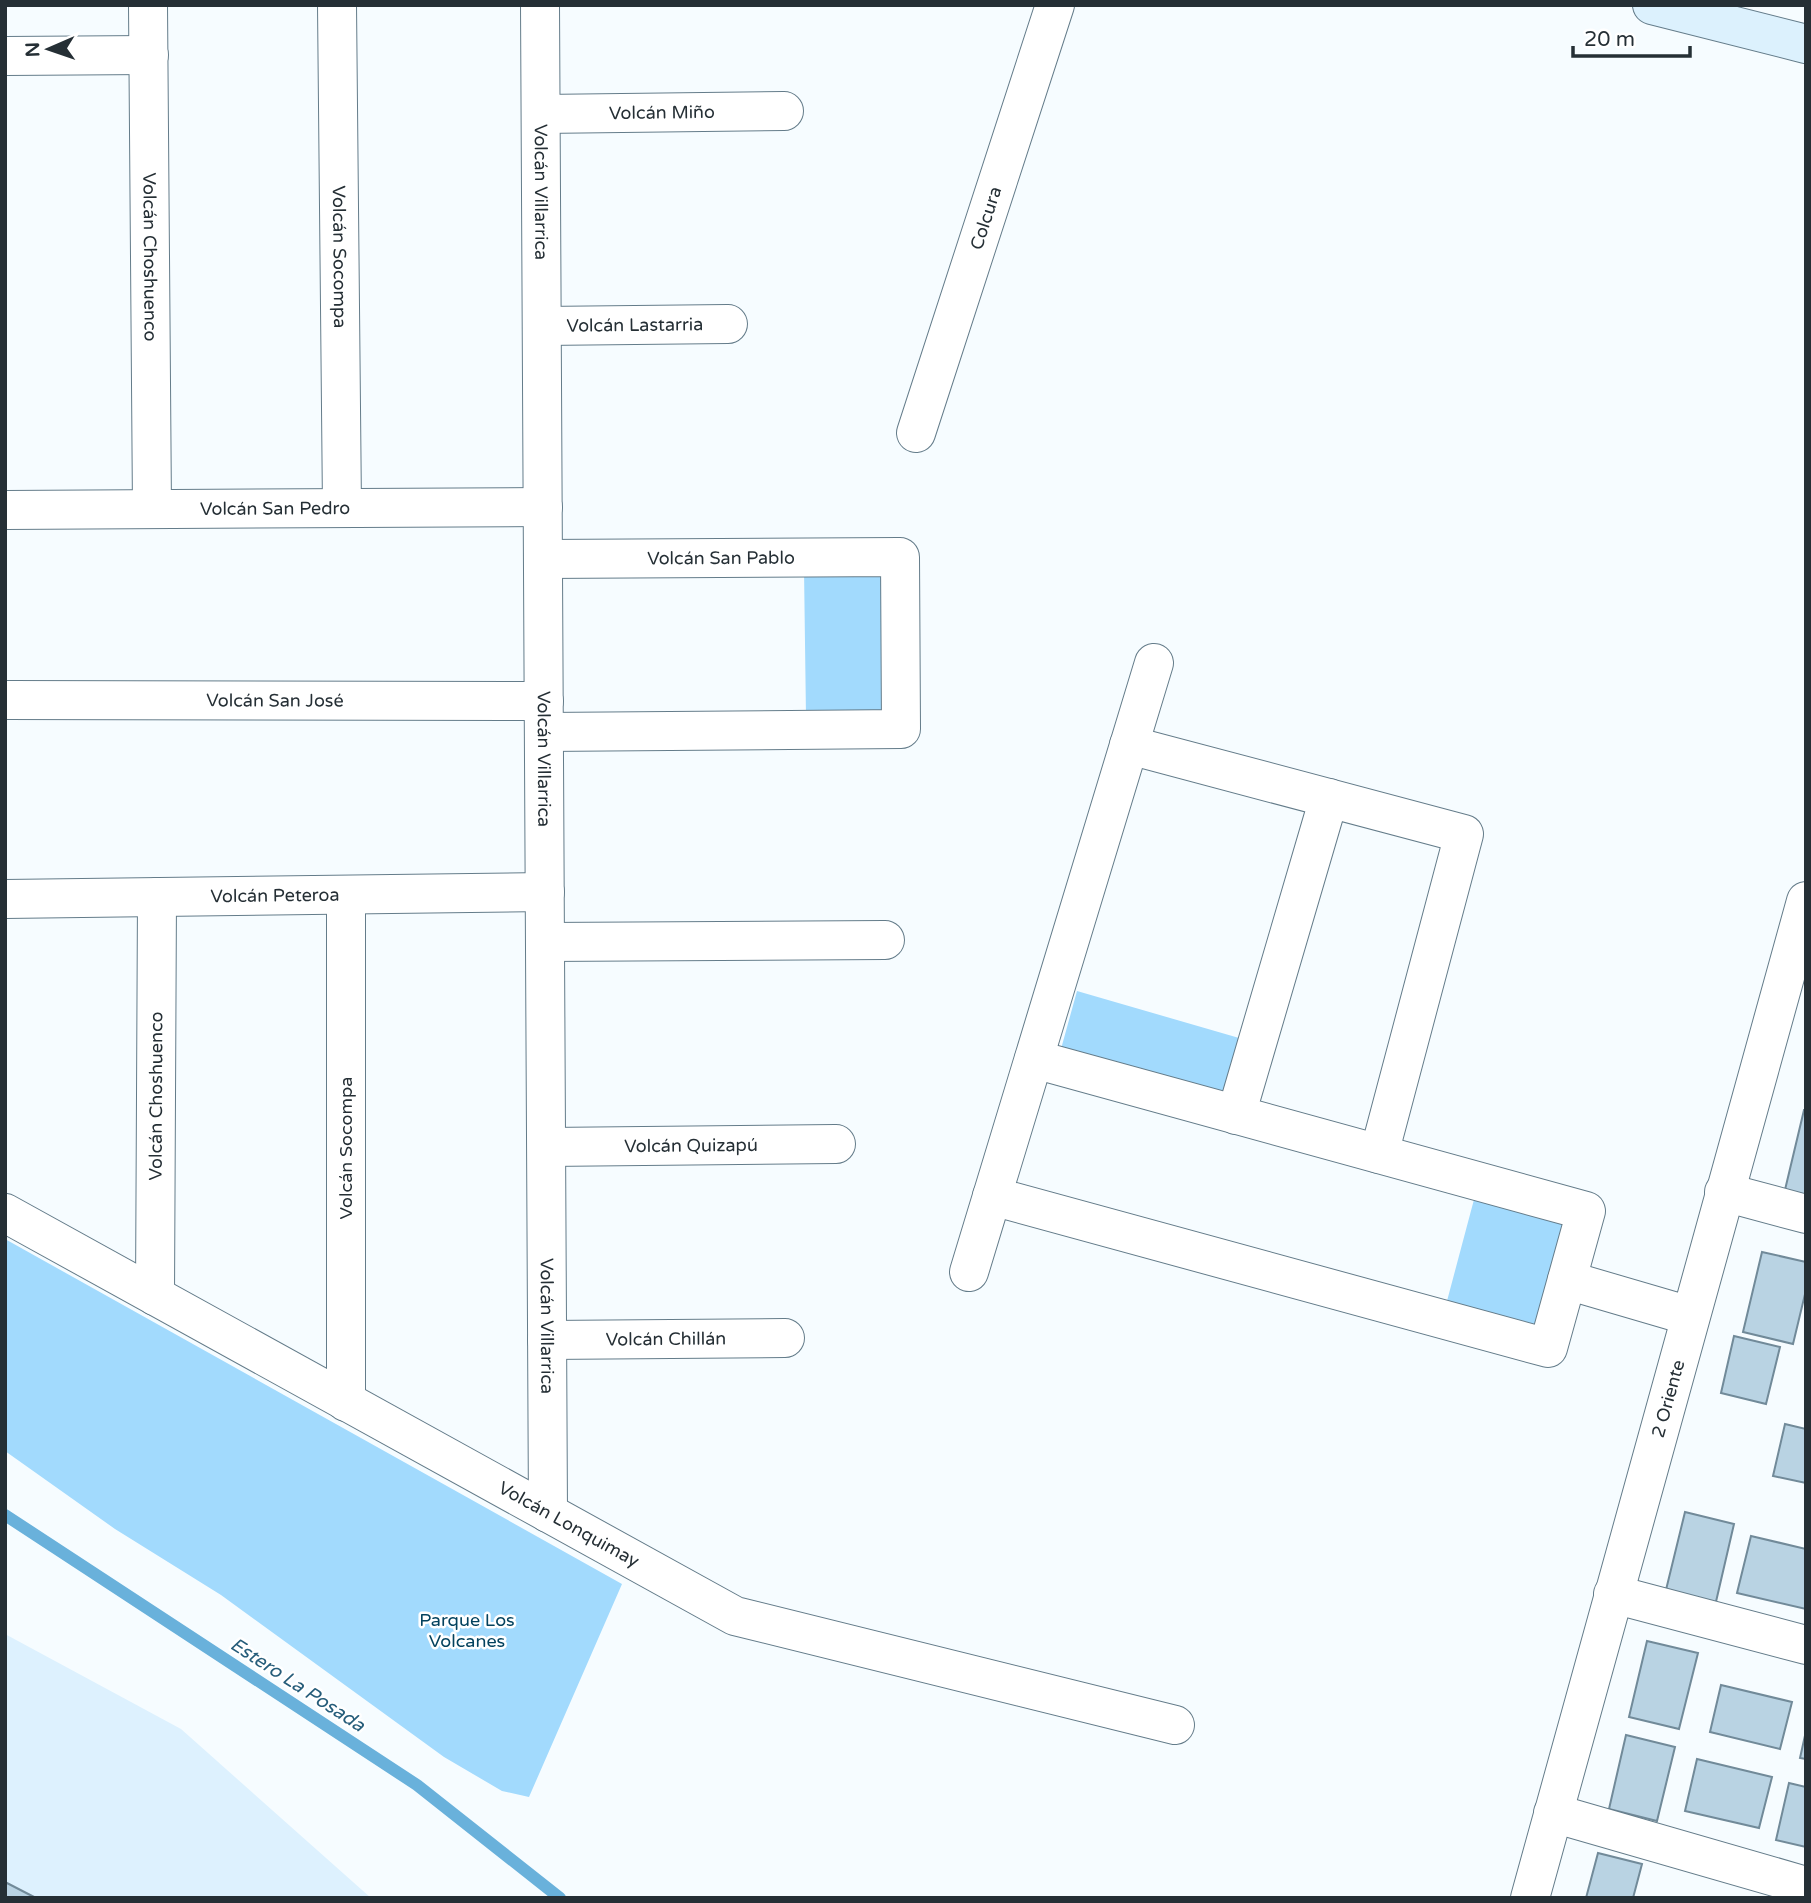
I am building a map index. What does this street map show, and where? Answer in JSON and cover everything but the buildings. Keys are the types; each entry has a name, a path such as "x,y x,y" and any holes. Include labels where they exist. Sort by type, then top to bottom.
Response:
{"street":[{"name":"Volcán Choshuenco","path":"148,5 152,509"},
{"name":"Volcán Socompa","path":"337,5 342,508"},
{"name":"Volcán Villarrica","path":"540,5 548,1513"},
{"name":"Colcura","path":"916,433 1055,5"},
{"path":"1652,5 1806,44"},
{"path":"5,56 149,55"},
{"name":"Volcán Miño","path":"541,114 784,111"},
{"name":"Volcán Lastarria","path":"542,326 728,324"},
{"name":"Volcán San Pedro","path":"5,510 543,507"},
{"name":"Volcán San Pablo","path":"543,559 901,557 901,729"},
{"path":"969,1272 1154,663"},
{"name":"Volcán San José","path":"5,700 901,729"},
{"path":"1129,745 1464,834 1379,1154"},
{"path":"1236,1115 1329,798"},
{"name":"Volcán Peteroa","path":"5,899 545,892"},
{"name":"Volcán Socompa","path":"346,895 346,1402"},
{"name":"Volcán Choshuenco","path":"155,1296 158,897"},
{"name":"2 Oriente","path":"1530,1898 1724,1192 1799,949 1806,901"},
{"path":"545,942 885,940"},
{"path":"992,1196 1548,1349 1586,1211 1034,1059"},
{"name":"Volcán Quizapú","path":"547,1147 836,1143"},
{"path":"1724,1192 1806,1214"},
{"name":"Volcán Lonquimay","path":"5,1213 735,1616 1175,1725"},
{"path":"1567,1280 1690,1316"},
{"name":"Volcán Chillán","path":"547,1340 785,1338"},
{"path":"1613,1594 1806,1646"},
{"path":"1553,1813 1806,1886"}],"shaded area":[{"path":"5,1634 181,1729 371,1898 5,1898"}],"green space":[{"path":"889,568 891,717 806,717 804,569"},
{"path":"1077,991 1246,1040 1229,1098 1061,1049"},
{"path":"1476,1192 1567,1216 1538,1325 1447,1301"},
{"name":"Parque Los Volcanes","path":"5,1239 622,1584 529,1797 502,1791 444,1757 221,1595 115,1529 5,1451"}],"waterway":[{"name":"Estero La Posada","path":"5,1515 417,1785 560,1898"}]}
